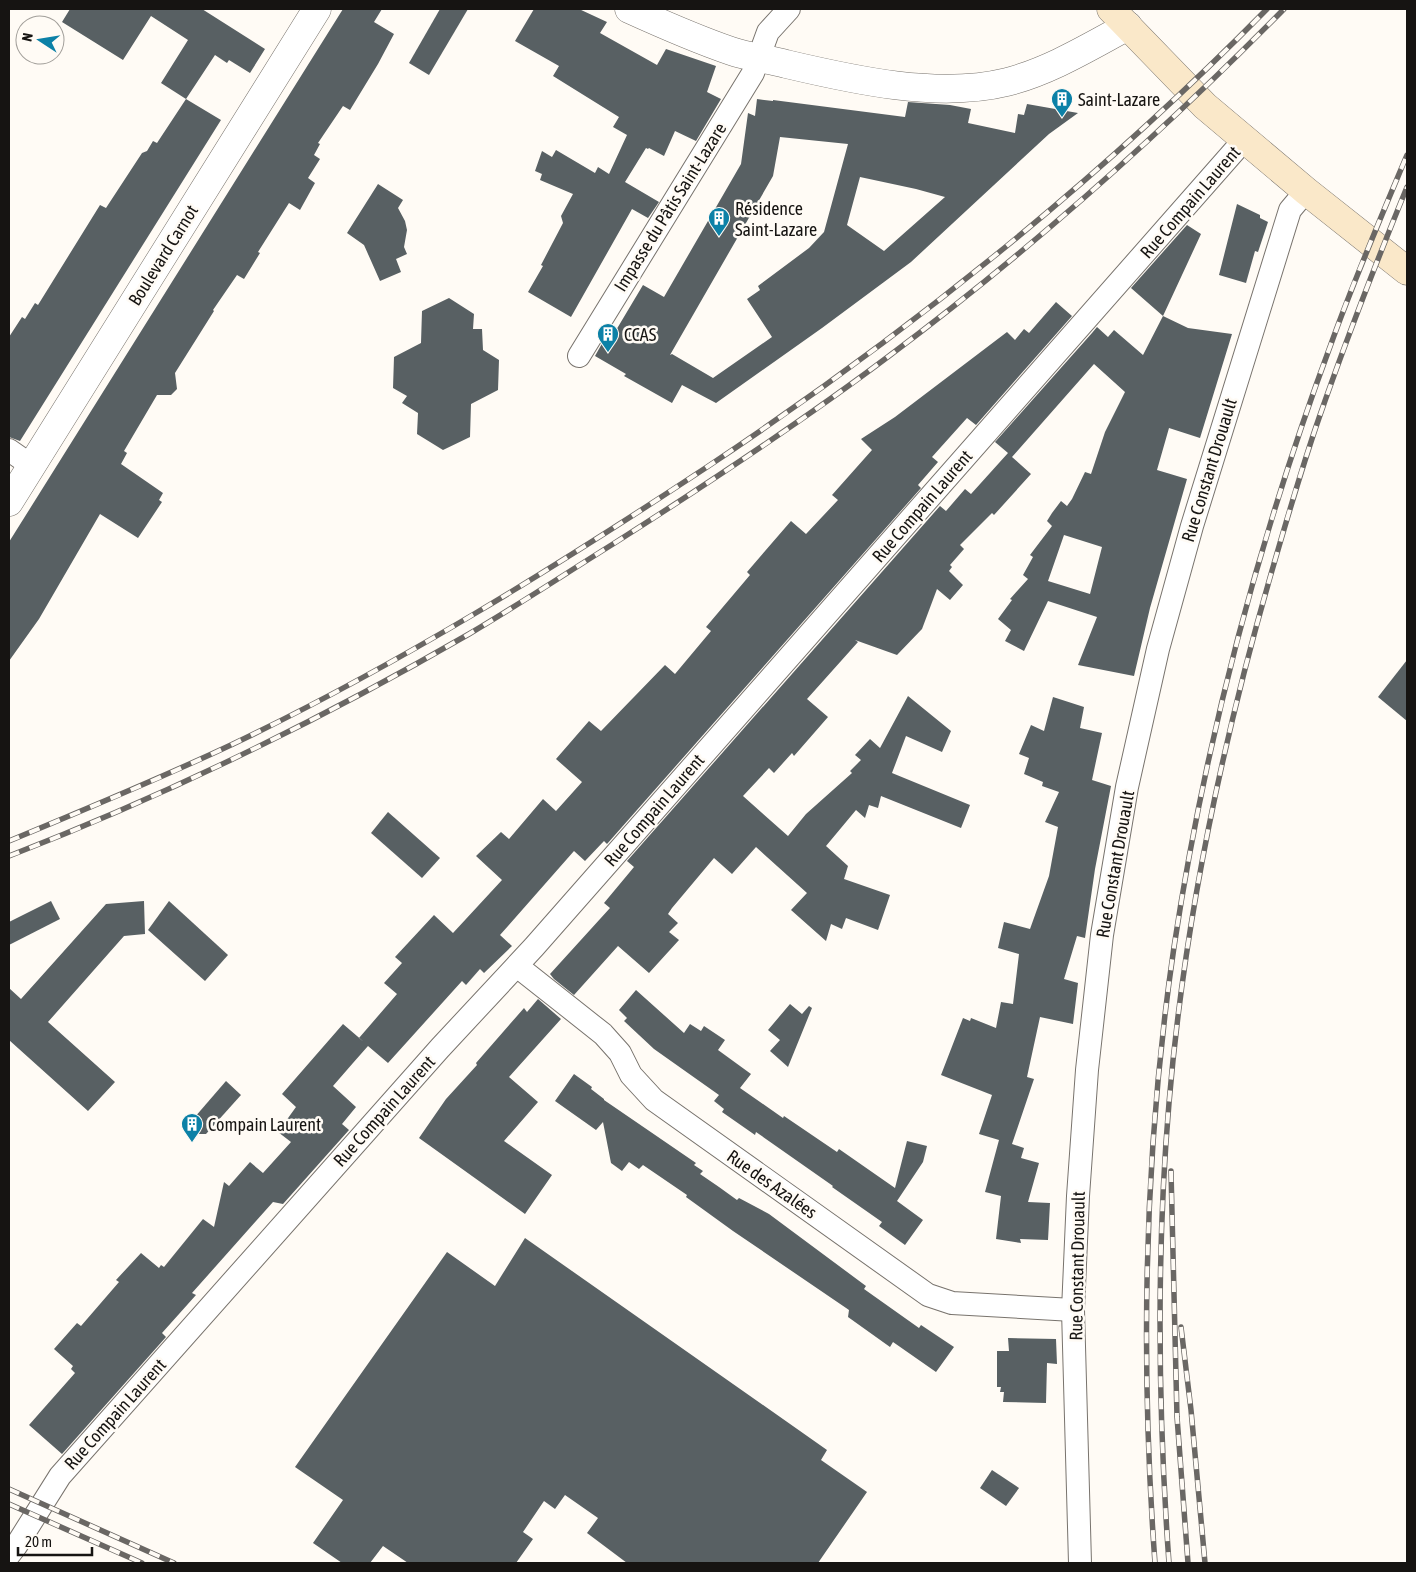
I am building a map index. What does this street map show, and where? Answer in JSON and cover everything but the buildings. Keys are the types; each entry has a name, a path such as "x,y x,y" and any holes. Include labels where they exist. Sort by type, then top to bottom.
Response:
{"main road":[{"path":"1120,17 1205,106 1306,192 1407,271"}],"street":[{"name":"Boulevard Carnot","path":"9,502 317,9"},
{"path":"629,9 662,25 733,52 849,79 941,89 977,87 1008,82 1052,66 1120,17"},
{"name":"Impasse du Pâtis Saint-Lazare","path":"579,356 753,73 768,32 789,9"},
{"name":"Rue Compain Laurent","path":"9,1555 60,1476 440,1048 517,966 1244,140"},
{"name":"Rue Constant Drouault","path":"1080,1563 1073,1310 1078,1196 1088,1060 1102,934 1127,787 1158,649 1192,526 1290,210 1306,192"},
{"path":"9,450 32,466"},
{"name":"Rue des Azalées","path":"517,966 603,1034 620,1053 631,1076 654,1100 928,1295 952,1304 1073,1310"}],"railway":[{"path":"9,841 205,757 355,682 474,614 592,542 707,467 856,363 999,252 1069,194 1136,134 1203,73 1267,9"},
{"path":"9,856 127,808 301,726 357,696 469,634 718,476 889,356 1043,233 1142,146 1284,9"},
{"path":"1155,1563 1147,1409 1148,1255 1151,1178 1156,1100 1164,1024 1187,870 1218,717 1237,641 1280,491 1340,320 1407,155"},
{"path":"1169,1563 1161,1391 1160,1275 1162,1218 1169,1103 1176,1036 1184,969 1195,903 1207,836 1236,704 1288,516 1312,438 1340,360 1407,187"},
{"path":"1171,1171 1177,1417 1188,1563"},
{"path":"1181,1327 1191,1410 1205,1563"},
{"path":"9,1489 174,1563"},
{"path":"9,1504 142,1563"}],"place":[{"name":"Saint-Lazare","path":"1062,118"},
{"name":"Résidence Saint-Lazare","path":"719,237"},
{"name":"CCAS","path":"608,353"},
{"name":"Compain Laurent","path":"192,1143"}]}
